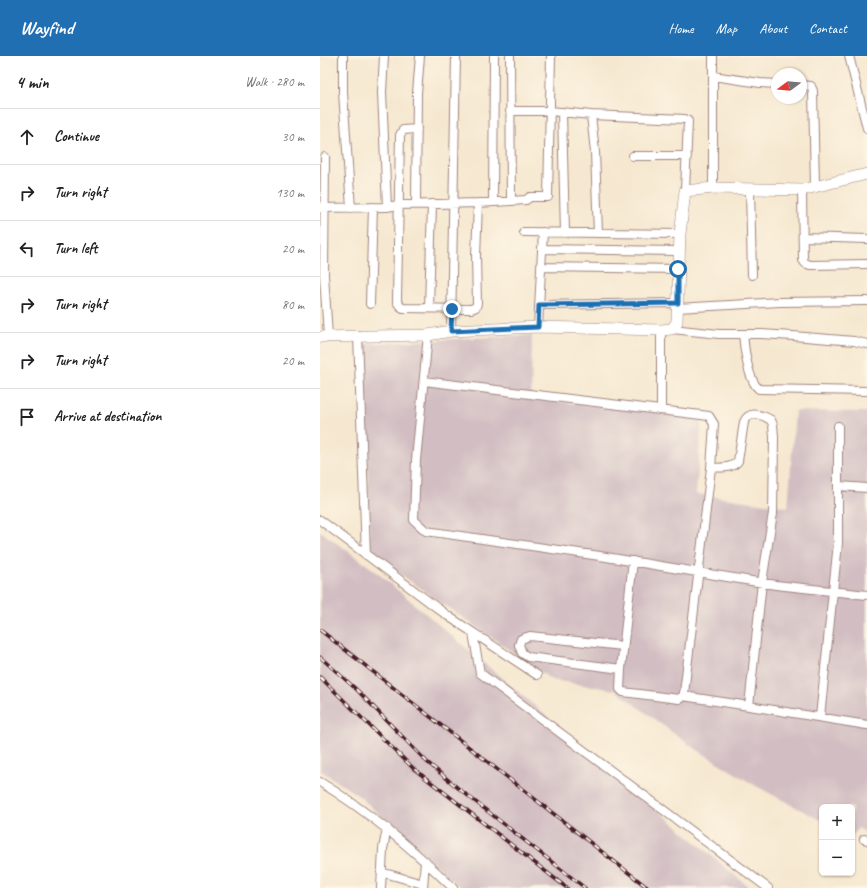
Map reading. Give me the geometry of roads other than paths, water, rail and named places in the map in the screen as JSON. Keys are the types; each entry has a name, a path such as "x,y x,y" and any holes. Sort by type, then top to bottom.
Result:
{"street":[{"path":"342,56 351,208"},
{"path":"384,56 382,92 387,207"},
{"path":"416,204 417,93 420,56"},
{"path":"451,331 456,56"},
{"path":"493,202 494,56"},
{"path":"510,56 511,201"},
{"path":"322,208 478,203 526,200 530,197 548,198 551,56"},
{"path":"713,56 713,188"},
{"path":"849,56 867,128"},
{"path":"713,76 771,84"},
{"path":"807,86 812,86 813,91 815,187"},
{"path":"510,111 550,111 591,115 681,118 688,122 685,192 678,269 677,322 667,330 661,410"},
{"path":"562,112 565,233"},
{"path":"591,115 595,152 598,233"},
{"path":"417,129 403,130 400,135 397,300 398,304 403,308 471,309 476,307 478,203"},
{"path":"633,156 686,156"},
{"path":"325,157 322,208 324,336 428,335 451,331 538,327 667,330 719,334 792,336 854,340 867,344"},
{"path":"685,192 713,188 802,190 867,174"},
{"path":"750,189 752,275"},
{"path":"802,190 803,260 805,263 810,265 867,264"},
{"path":"429,308 432,204"},
{"path":"370,304 373,207"},
{"path":"524,232 680,234"},
{"path":"538,327 543,232"},
{"path":"803,237 867,239"},
{"path":"542,249 679,251"},
{"path":"541,267 678,269"},
{"path":"539,305 677,306 780,302 867,301"},
{"path":"743,334 744,348 753,381 759,389 867,391"},
{"path":"358,335 366,555"},
{"path":"428,335 416,460 414,520 426,531 633,561 762,582 867,595"},
{"path":"424,382 708,416 713,420 714,424 710,468 683,696"},
{"path":"710,468 732,466 736,464 738,461 744,422 748,415 760,415 771,420 773,425 774,443 773,513 762,582 749,706"},
{"path":"820,717 838,543 838,426"},
{"path":"839,486 867,488"},
{"path":"320,520 448,616 537,675"},
{"path":"633,561 621,669 620,689 623,692 674,699 683,696 867,725"},
{"path":"473,633 480,673 768,888"},
{"path":"621,669 528,657 522,653 519,645 520,639 530,636 623,646"},
{"path":"320,782 350,801 387,828 426,861 453,888"},
{"path":"381,888 383,849 387,828"},
{"path":"381,872 423,886 426,861"}],"railway":[{"path":"320,630 648,888"},
{"path":"320,657 357,690 427,762 585,888"},
{"path":"320,677 414,769 567,888"}]}
